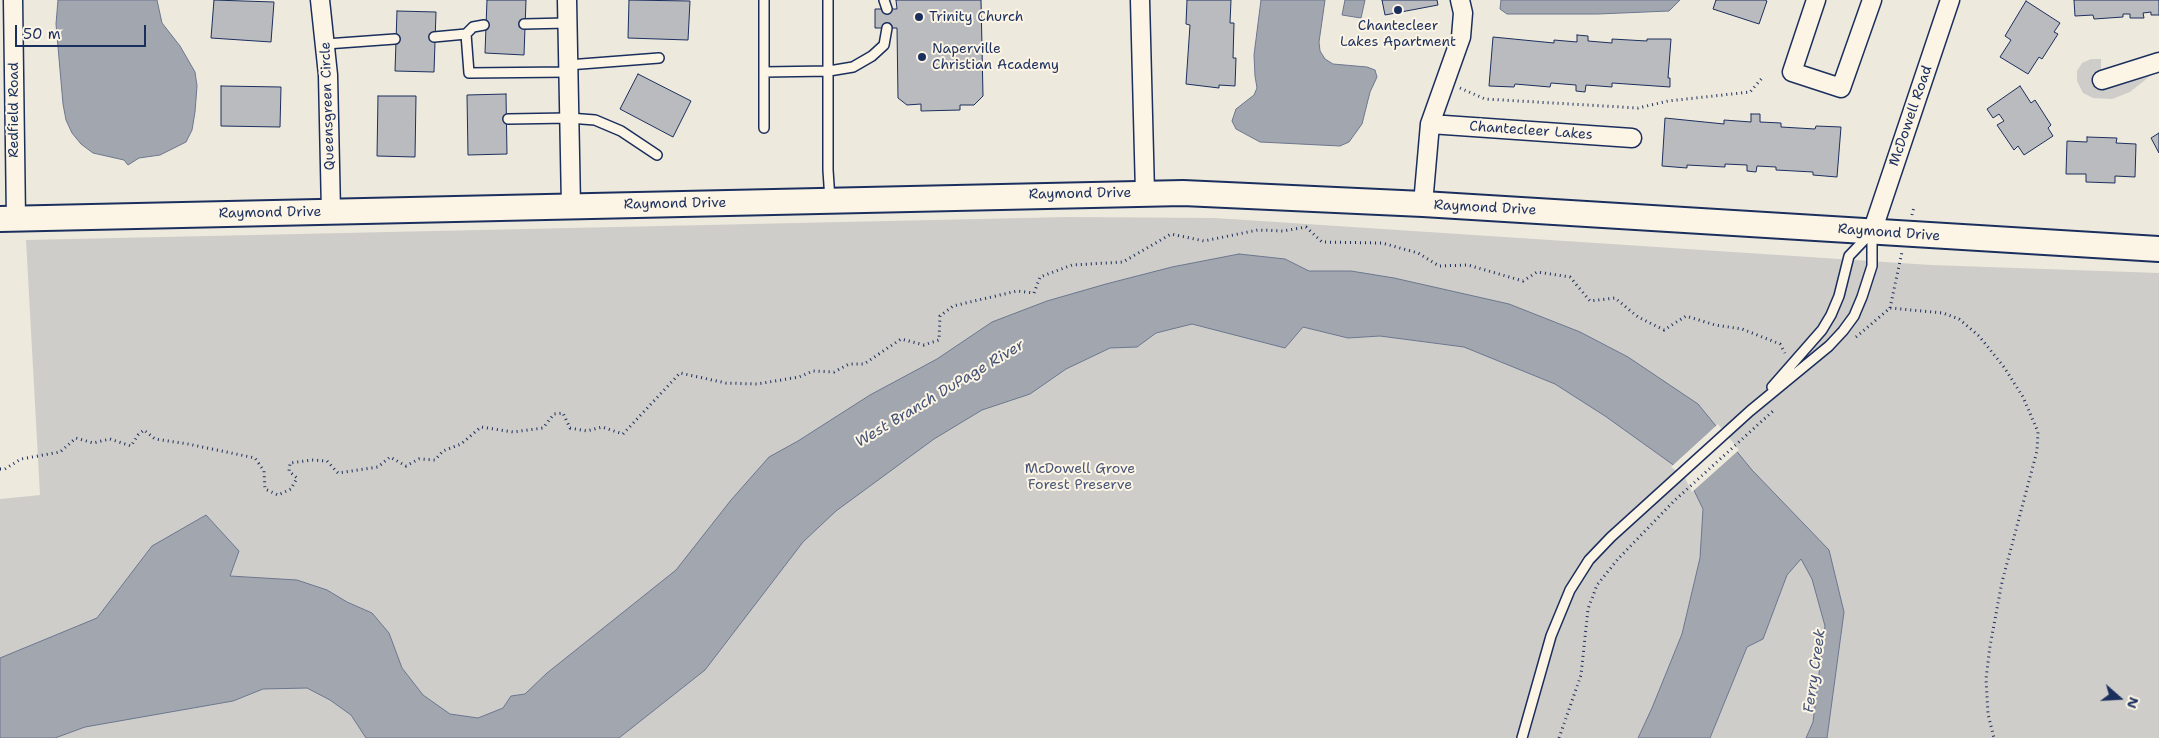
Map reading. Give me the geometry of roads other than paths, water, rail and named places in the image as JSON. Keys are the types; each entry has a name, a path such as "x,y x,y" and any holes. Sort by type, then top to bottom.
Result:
{"street":[{"name":"Redfield Road","path":"8,219 13,0"},
{"name":"Queensgreen Circle","path":"320,0 326,44 331,212"},
{"path":"567,0 571,206"},
{"path":"1140,0 1145,193"},
{"path":"1423,204 1430,124 1462,37 1460,0"},
{"path":"1816,0 1792,72 1841,88 1872,0"},
{"name":"McDowell Road","path":"1872,232 1950,0"},
{"path":"2102,80 2159,62"},
{"name":"Chantecleer Lakes","path":"1430,124 1632,138"},
{"name":"Raymond Drive","path":"8,219 1145,193 1244,194 2159,248"}],"lane":[{"path":"764,0 764,128"},
{"path":"828,0 828,172 830,200"},
{"path":"524,24 567,23"},
{"path":"434,37 466,34 473,27 484,25"},
{"path":"764,72 829,72 853,67 872,56 884,45 887,28"},
{"path":"466,34 469,73 568,68 659,58"},
{"path":"326,44 395,39"},
{"path":"508,119 569,118 595,120 621,131 657,155"},
{"path":"1750,411 1810,346 1831,315 1839,296 1849,256 1872,232"},
{"path":"1522,738 1550,636 1570,590 1588,560 1750,411 1829,346 1854,316 1862,298 1872,266 1872,232"}],"water":[{"path":"58,0 157,0 162,23 180,46 195,72 197,86 195,112 192,130 186,142 160,155 139,158 128,165 124,160 93,153 81,144 72,133 66,120 63,104 56,24"},
{"path":"1261,0 1325,0 1319,42 1320,51 1325,59 1333,64 1367,67 1375,70 1377,77 1370,92 1362,124 1349,142 1340,146 1260,142 1236,129 1232,121 1236,109 1254,95 1257,88 1254,55"},
{"path":"1345,0 1365,0 1361,18 1342,15"},
{"path":"1501,0 1680,0 1669,11 1598,14 1507,14 1500,9"},
{"name":"West Branch DuPage River","path":"1239,254 1285,259 1309,271 1351,271 1394,278 1509,304 1580,332 1628,357 1698,404 1752,470 1829,550 1844,612 1827,738 1806,738 1813,722 1825,626 1812,579 1801,559 1787,575 1763,639 1747,647 1710,738 1638,738 1682,634 1700,558 1703,509 1686,474 1605,416 1555,384 1464,347 1380,336 1348,338 1303,327 1285,348 1192,324 1156,333 1137,347 1110,348 1066,369 1030,394 982,410 934,439 836,511 803,542 705,670 619,738 366,738 351,715 330,700 307,688 263,689 233,701 85,727 55,738 0,738 0,658 97,618 152,546 206,515 239,551 230,576 297,580 327,590 347,602 372,613 389,633 402,668 423,695 450,714 478,718 503,708 511,696 525,694 547,673 676,570 731,500 769,457 798,441 870,395 937,359 992,322 1047,301 1106,284 1172,267"}],"place":[{"name":"Chantecleer Lakes Apartment","path":"1398,10"},
{"name":"Trinity Church","path":"919,17"},
{"name":"Naperville Christian Academy","path":"922,57"}],"park label":[{"name":"McDowell Grove Forest Preserve","path":"1080,478"}],"water label":[{"name":"Ferry Creek","path":"1815,671"}]}
